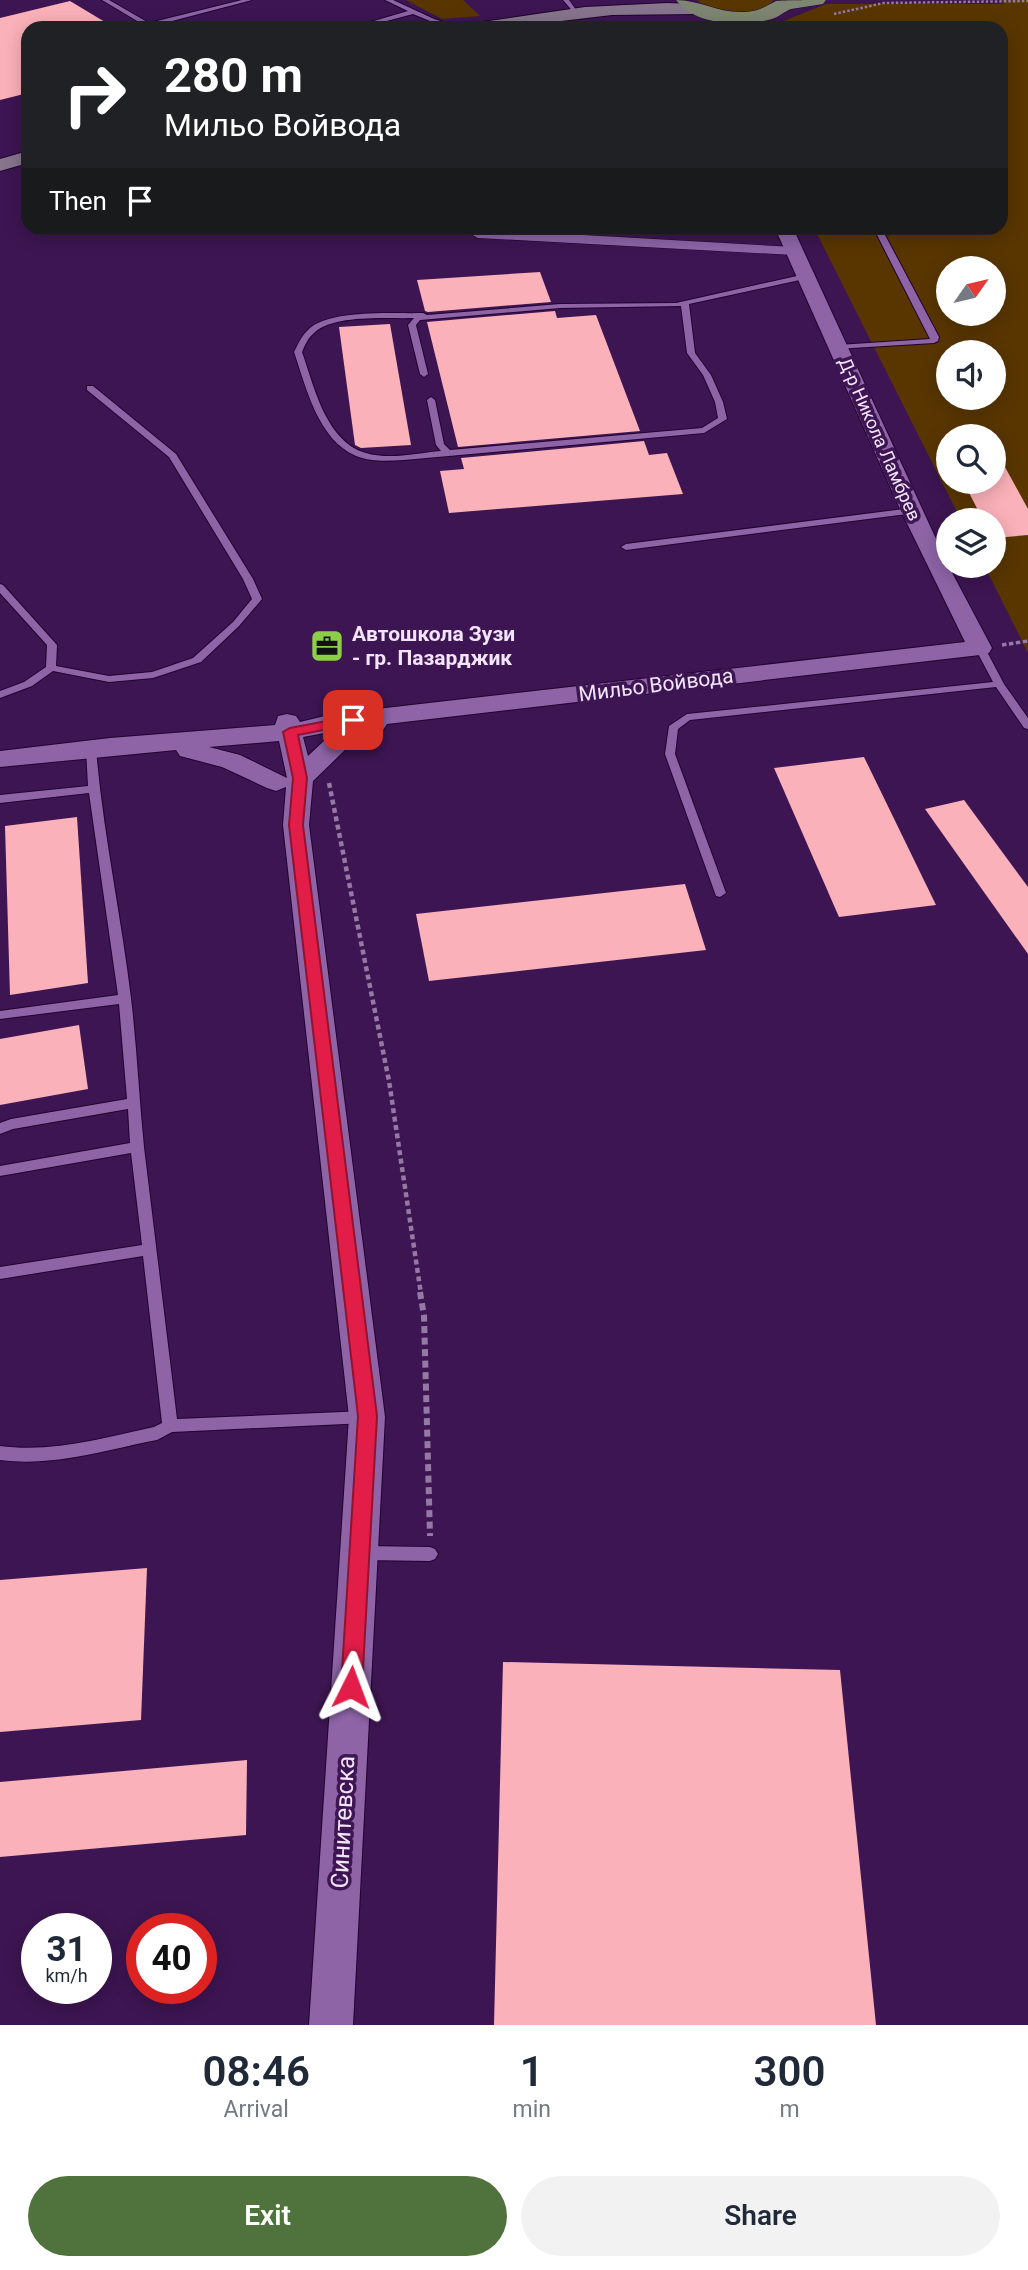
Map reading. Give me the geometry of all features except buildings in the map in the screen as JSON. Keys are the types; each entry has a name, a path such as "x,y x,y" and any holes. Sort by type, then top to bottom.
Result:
{"main road":[{"path":"633,7 656,0"},
{"path":"759,21 786,2 817,0"},
{"path":"549,21 571,6 690,4 728,21"},
{"path":"0,166 21,159"}],"street":[{"path":"579,235 794,251"},
{"name":"Д-р Никола Ламбрев","path":"787,235 912,511 980,648"},
{"name":"Мильо Войвода","path":"0,759 980,648"},
{"path":"161,745 231,761 288,780 336,744 394,716"},
{"name":"Мильо Войвода","path":"91,749 161,745 276,728"},
{"name":"Синитевска","path":"276,728 296,825 367,1416 331,2025"}],"lane":[{"path":"105,0 141,21"},
{"path":"173,21 249,0"},
{"path":"388,0 439,21"},
{"path":"379,21 412,12"},
{"path":"838,347 934,341 935,337 881,235"},
{"path":"685,303 691,353 707,375 723,419 704,430 448,453 362,456 345,448 326,422 298,352 306,335 316,326 334,320 560,306 685,303 806,276"},
{"path":"424,374 412,325 418,318 430,315"},
{"path":"0,695 28,684 51,668 109,679 153,675 197,660 236,624 257,599 248,579 173,456 90,388"},
{"path":"431,400 440,445 448,453"},
{"path":"626,547 912,511"},
{"path":"0,587 52,645 51,668"},
{"path":"980,648 999,684 1028,726"},
{"path":"720,893 670,754 673,728 687,718 999,684"},
{"path":"91,749 94,789 125,999 137,1147 170,1426"},
{"path":"0,799 94,789"},
{"path":"0,1016 125,999"},
{"path":"0,1129 11,1124 135,1103"},
{"path":"0,1171 137,1147"},
{"path":"0,1273 148,1250"},
{"path":"0,1453 19,1457 45,1455 156,1433 170,1426 367,1416"},
{"path":"359,1553 430,1554"}],"path":[{"path":"832,14 884,4 1028,1"},
{"path":"328,783 389,1082 424,1316 430,1554"}],"shaded area":[{"path":"406,0 463,0 480,16 442,19"},
{"path":"697,0 774,0 758,11 737,13 714,9"},
{"path":"1002,0 1028,0 1028,653 990,578 1006,578 1006,508 955,508 948,494 1006,494 1006,424 936,424 936,470 818,235 1008,235 1008,21 784,21 826,4 1004,4"}],"place":[{"name":"Автошкола Зузи - гр. Пазарджик","path":"327,646"}],"route":[{"path":"351,1687 367,1416 296,825 300,778 290,732 353,720"}]}
